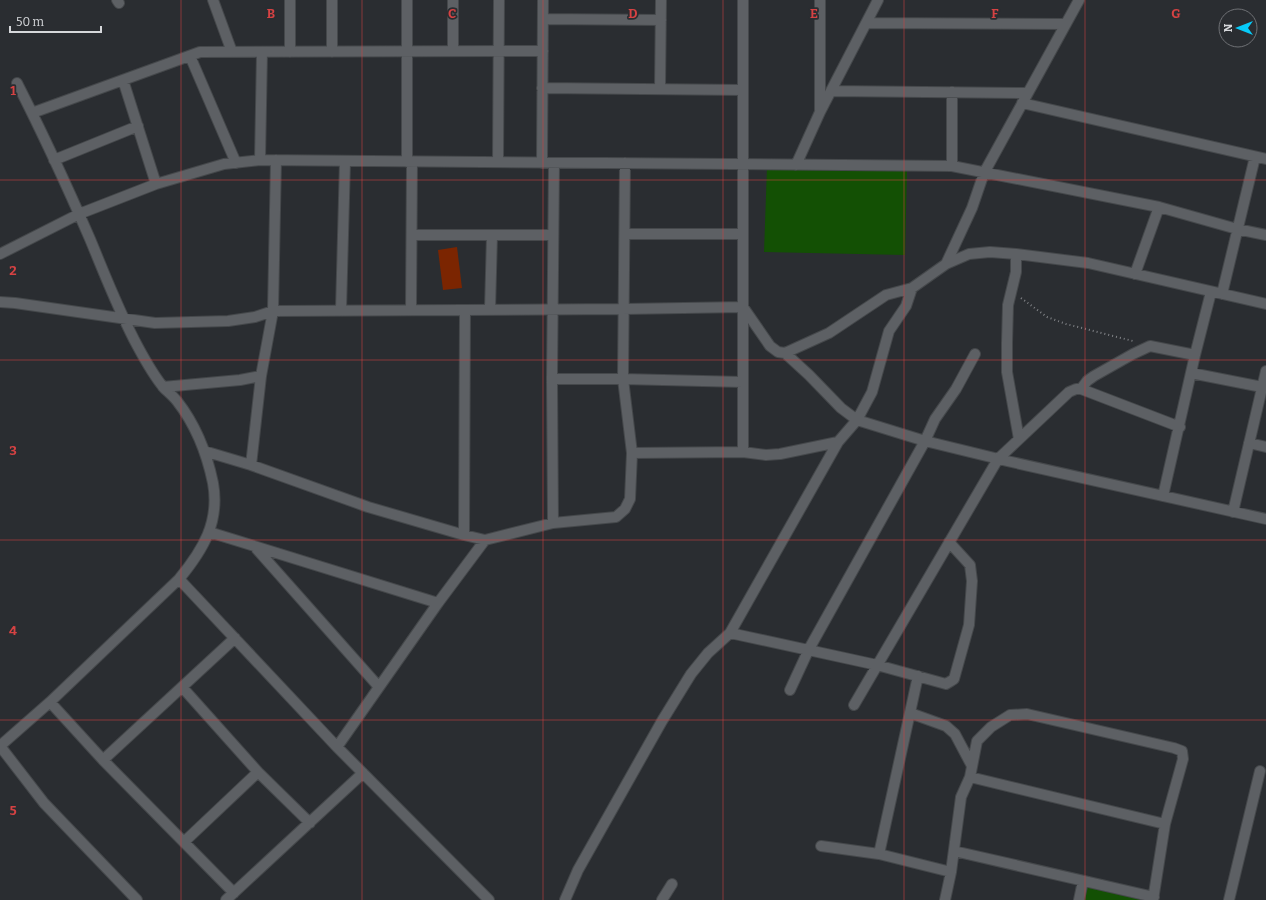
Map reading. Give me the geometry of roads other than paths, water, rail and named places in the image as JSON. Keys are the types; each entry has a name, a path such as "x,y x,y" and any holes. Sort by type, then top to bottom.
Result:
{"street":[{"path":"213,0 232,52"},
{"path":"290,0 290,52"},
{"path":"332,0 332,52"},
{"path":"407,0 412,235 412,310"},
{"path":"453,0 453,51"},
{"path":"498,162 499,0"},
{"path":"542,163 543,0"},
{"path":"660,89 661,0"},
{"path":"743,0 743,452"},
{"path":"820,0 820,112"},
{"path":"796,165 820,112 878,0"},
{"path":"946,264 972,208 984,173 1079,0"},
{"path":"543,19 661,20"},
{"path":"867,23 1066,24"},
{"path":"32,113 200,52 543,51"},
{"path":"260,160 262,52"},
{"path":"190,56 236,163"},
{"path":"123,80 156,184"},
{"path":"17,83 79,214 138,347 163,387 176,400 186,415 204,451 213,483 214,513 209,532 196,559 179,579 50,702 0,746 44,803 137,900"},
{"path":"542,88 743,90"},
{"path":"831,91 1028,93"},
{"path":"952,92 952,166"},
{"path":"1022,102 1266,159"},
{"path":"54,160 138,126"},
{"path":"1222,294 1255,157"},
{"path":"0,254 79,214 156,184 224,164 260,160 952,166 1159,206 1237,229 1266,235"},
{"path":"251,465 261,376 273,311 276,160"},
{"path":"341,310 345,161"},
{"path":"553,523 552,379 554,163"},
{"path":"204,451 251,465 368,506 485,540 553,523 616,517 625,509 630,499 632,453 623,379 625,163"},
{"path":"1135,274 1159,206"},
{"path":"625,234 743,234"},
{"path":"412,235 553,235"},
{"path":"490,310 492,235"},
{"path":"743,307 770,346 778,352 785,353 829,333 886,295 912,288 946,264 969,254 990,252 1088,263 1266,304"},
{"path":"1016,254 1016,272 1008,305 1007,372 1019,439"},
{"path":"565,900 578,870 662,721 691,674 708,653 730,633 838,442 857,420 872,392 889,331 906,306 912,288"},
{"path":"1163,496 1211,292"},
{"path":"0,302 155,323 228,321 255,317 273,311 553,310 743,307"},
{"path":"464,535 465,310"},
{"path":"1081,389 1094,376 1138,351 1150,346 1195,355"},
{"path":"785,353 841,408 857,420 925,441 998,459 1266,519"},
{"path":"790,690 809,649 925,441 935,419 956,389 975,354"},
{"path":"1233,512 1266,371"},
{"path":"1191,373 1262,387"},
{"path":"163,387 240,380 261,376"},
{"path":"552,379 743,382"},
{"path":"854,705 998,459 1069,392 1076,389 1081,389 1180,426"},
{"path":"632,453 743,452 766,455 780,454 838,442"},
{"path":"1249,443 1266,447"},
{"path":"209,532 438,603"},
{"path":"337,747 438,603 485,540"},
{"path":"730,633 877,665 946,684 951,682 954,678 969,625 972,581 970,565 949,542"},
{"path":"254,546 379,687"},
{"path":"179,579 363,774 489,900"},
{"path":"103,760 235,638"},
{"path":"879,854 918,676"},
{"path":"182,687 258,772 310,823"},
{"path":"50,702 103,760 234,893"},
{"path":"910,712 946,726 955,734 972,766"},
{"path":"945,900 951,872 961,797 970,777 977,741 990,727 1010,716 1026,714 1182,751 1183,758 1165,824 1154,899 954,851"},
{"path":"1229,900 1260,771"},
{"path":"184,842 258,772"},
{"path":"226,900 363,774"},
{"path":"970,777 1165,824"},
{"path":"821,846 879,854 951,872"},
{"path":"1079,900 1083,881"},
{"path":"662,900 672,884"}]}
